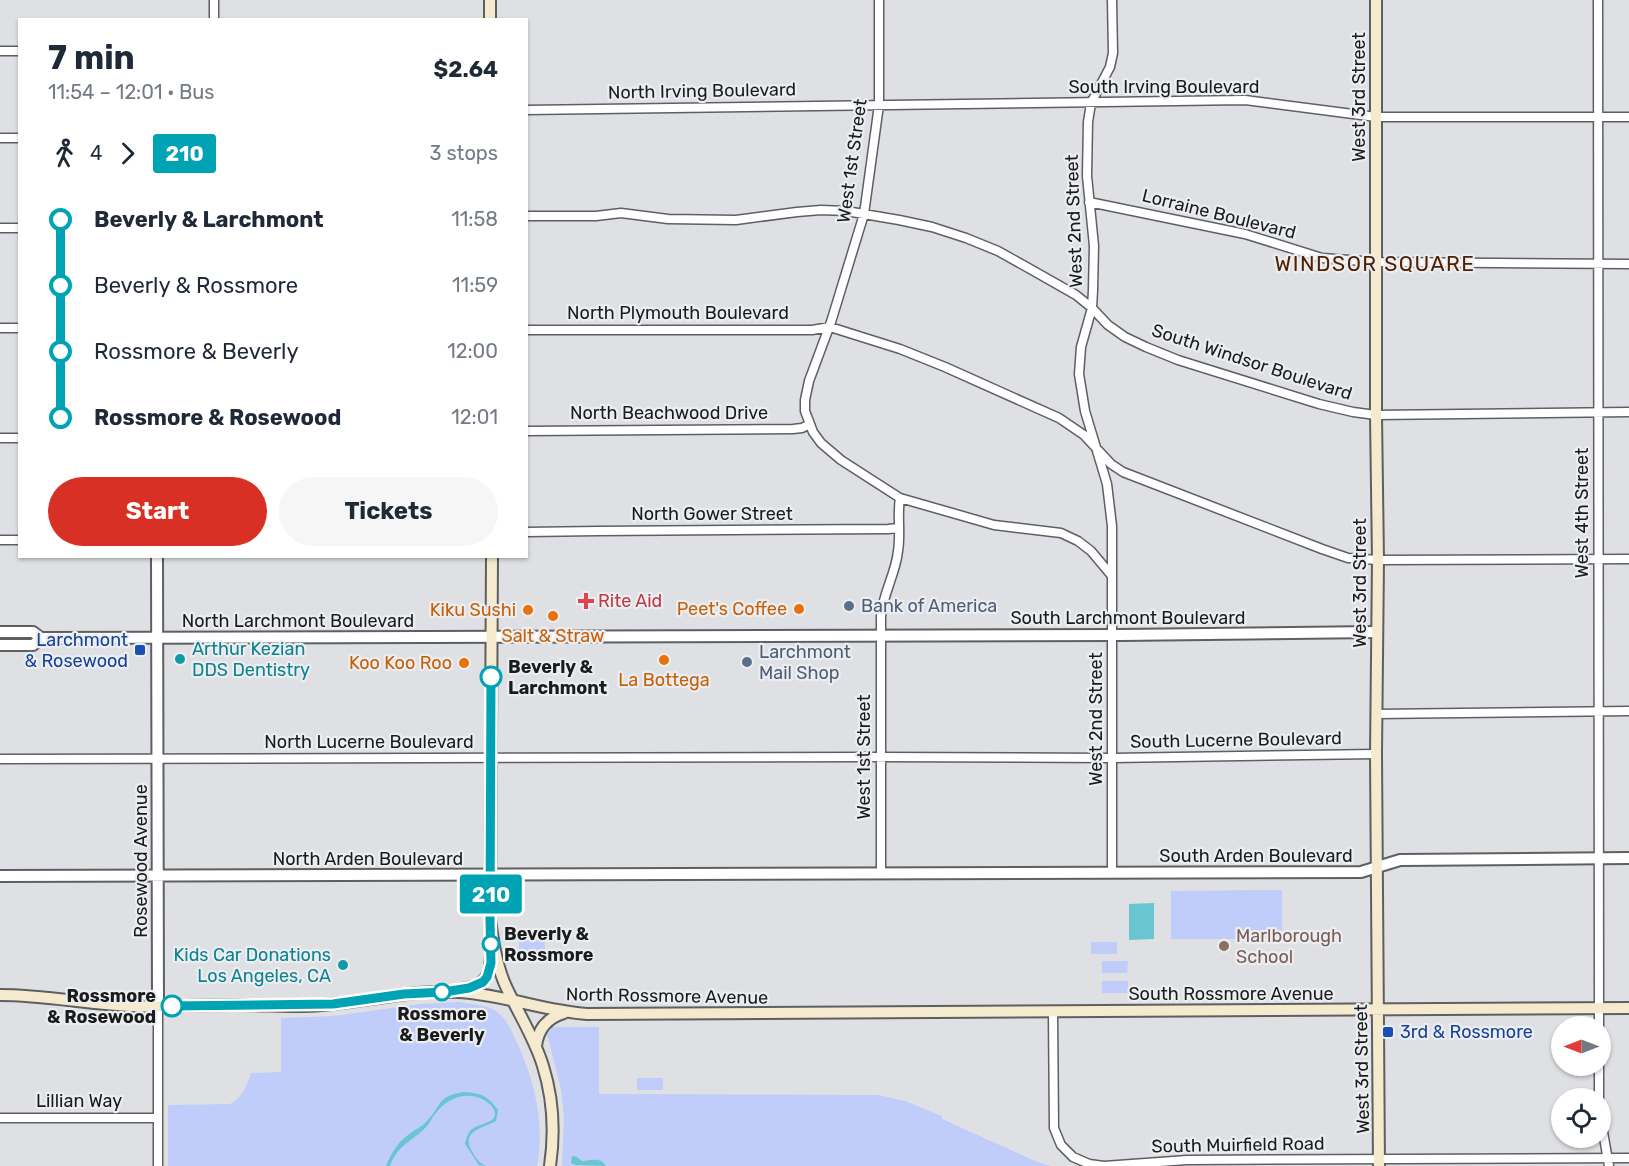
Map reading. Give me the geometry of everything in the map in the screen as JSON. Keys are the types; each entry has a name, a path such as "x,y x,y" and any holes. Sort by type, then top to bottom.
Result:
{"main road":[{"path":"490,0 490,18"},
{"name":"West 3rd Street","path":"1376,0 1378,560 1376,754 1379,1163"},
{"path":"444,992 476,986 483,982 491,963 492,558"},
{"path":"490,920 494,950 505,984 543,1064 552,1107 550,1166"},
{"name":"North Rossmore Avenue","path":"0,995 109,1005 319,1005 411,993 444,992 487,995 587,1014 868,1013"},
{"name":"South Rossmore Avenue","path":"868,1013 1629,1008"},
{"path":"536,1047 537,1039 545,1024 567,1012"}],"street":[{"path":"214,0 214,18"},
{"name":"West 1st Street","path":"810,424 805,411 809,381 830,327 864,214 879,105 879,0"},
{"name":"West 2nd Street","path":"1112,0 1113,52 1110,67 1091,103 1087,149 1089,202 1094,246 1092,308 1081,347 1079,374 1085,411 1107,484 1112,526 1112,873"},
{"name":"West 4th Street","path":"1598,0 1599,1016"},
{"path":"0,51 18,51"},
{"name":"South Irving Boulevard","path":"879,105 1245,100 1376,117 1629,117"},
{"name":"North Irving Boulevard","path":"528,110 879,105"},
{"path":"0,138 18,138"},
{"name":"Lorraine Boulevard","path":"1089,202 1245,234 1322,258 1376,262 1629,264"},
{"name":"South Windsor Boulevard","path":"528,216 596,216 621,213 668,219 736,220 821,210 846,211 899,220 932,227 998,251 1076,295 1108,325 1125,337 1178,360 1319,404 1376,415 1629,412"},
{"path":"0,228 18,228"},
{"path":"830,327 900,349 1049,414 1071,425 1084,435 1111,464 1123,472 1348,558 1378,560 1629,559"},
{"name":"North Plymouth Boulevard","path":"528,330 812,330 830,327"},
{"path":"0,328 18,328"},
{"path":"810,424 821,443 841,460 900,498 994,525 1061,533 1078,541 1090,551 1112,576"},
{"name":"North Beachwood Drive","path":"528,431 793,429 810,424"},
{"path":"0,438 18,438"},
{"name":"West 1st Street","path":"881,874 880,635 882,607 898,552 900,498"},
{"name":"North Gower Street","path":"528,532 898,528"},
{"path":"0,540 18,540"},
{"name":"Rosewood Avenue","path":"157,558 158,1166"},
{"name":"North Larchmont Boulevard","path":"0,632 33,632 41,638 880,635"},
{"name":"South Larchmont Boulevard","path":"880,635 1377,632"},
{"name":"North Larchmont Boulevard","path":"0,645 33,645 41,638"},
{"path":"1376,714 1629,711"},
{"name":"South Lucerne Boulevard","path":"881,757 1112,758 1376,754"},
{"name":"North Lucerne Boulevard","path":"0,759 881,757"},
{"name":"South Arden Boulevard","path":"881,874 1361,872 1400,860 1629,858"},
{"name":"North Arden Boulevard","path":"0,876 881,874"},
{"name":"South Muirfield Road","path":"1053,1011 1054,1128 1060,1145 1066,1152 1081,1161 1104,1166 1169,1161 1225,1163 1608,1162 1629,1158"},
{"name":"Lillian Way","path":"0,1118 158,1118"}],"shaded area":[{"path":"1282,890 1282,939 1171,939 1171,891"},
{"path":"1154,903 1154,939 1129,940 1129,904"},
{"path":"519,940 545,940 545,952 519,952"},
{"path":"1091,942 1117,942 1117,954 1091,954"},
{"path":"1102,961 1128,961 1127,973 1102,973"},
{"path":"1102,981 1128,981 1128,993 1102,993"},
{"path":"460,1002 484,1006 496,1011 507,1022 514,1035 534,1089 537,1104 540,1135 537,1166 168,1166 168,1105 230,1104 244,1091 251,1073 281,1072 281,1018 334,1016 420,1004"},
{"path":"553,1027 599,1027 599,1094 878,1095 905,1101 942,1116 942,1119 1051,1166 562,1166 564,1118 561,1090 547,1034"},
{"path":"637,1078 663,1078 663,1090 637,1090"},
{"path":"463,1092 483,1096 498,1110 496,1121 470,1135 469,1146 475,1157 486,1166 479,1165 465,1144 470,1131 492,1120 495,1112 486,1101 477,1097 463,1096 445,1104 427,1126 397,1153 390,1166 386,1166 392,1153 401,1142 425,1123 444,1099"},
{"path":"572,1156 582,1161 599,1160 606,1166 575,1165 571,1163"}],"bus line":[{"name":"210","path":"172,1006 333,1004 404,994 444,992 469,988 483,982 491,963 491,677"}],"place":[{"name":"Rite Aid","path":"586,601"},
{"name":"Bank of America","path":"849,606"},
{"name":"Peet's Coffee","path":"799,609"},
{"name":"Kiku Sushi","path":"528,610"},
{"name":"Salt & Straw","path":"553,616"},
{"name":"Larchmont & Rosewood","path":"140,650"},
{"name":"Arthur Kezian DDS Dentistry","path":"180,659"},
{"name":"La Bottega","path":"664,660"},
{"name":"Larchmont Mail Shop","path":"747,662"},
{"name":"Koo Koo Roo","path":"464,663"},
{"name":"Beverly & Larchmont","path":"491,677"},
{"name":"Beverly & Rossmore","path":"491,944"},
{"name":"Marlborough School","path":"1224,946"},
{"name":"Kids Car Donations Los Angeles, CA","path":"343,965"},
{"name":"Rossmore & Beverly","path":"442,992"},
{"name":"Rossmore & Rosewood","path":"172,1006"},
{"name":"3rd & Rossmore","path":"1388,1032"}],"district":[{"name":"WINDSOR SQUARE","path":"1375,264"}]}
